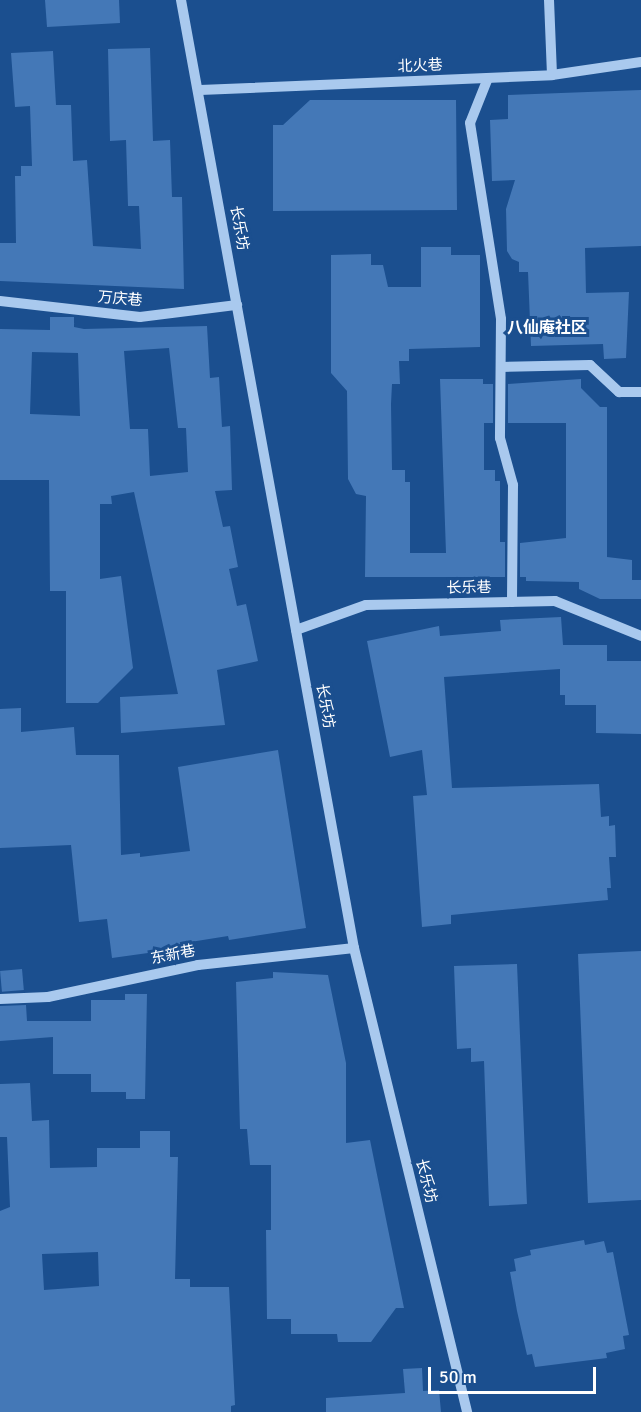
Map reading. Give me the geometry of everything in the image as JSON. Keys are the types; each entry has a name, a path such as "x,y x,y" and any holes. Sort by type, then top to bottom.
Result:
{"street":[{"name":"长乐坊","path":"181,0 200,90 354,948 467,1412"},
{"path":"549,0 552,75"},
{"name":"北火巷","path":"200,90 552,75 641,62"},
{"path":"488,78 470,123 501,319 500,438 513,485 512,602"},
{"name":"万庆巷","path":"0,301 140,317 237,305"},
{"path":"501,367 590,365 619,392 641,392"},
{"name":"长乐巷","path":"296,630 366,605 555,601 641,636"},
{"name":"东新巷","path":"0,999 48,997 198,965 354,948"}],"building":[{"path":"45,0 119,0 120,23 47,27"},
{"path":"150,48 153,141 170,140 172,197 182,197 184,289 0,281 0,243 16,243 15,176 21,176 21,166 32,166 30,106 15,107 11,53 53,51 56,105 71,105 73,161 87,160 93,246 141,249 139,206 128,206 126,140 110,141 108,49"},
{"path":"641,90 641,246 585,248 586,293 629,292 626,358 604,359 603,344 531,346 528,272 519,272 519,262 512,259 507,251 506,209 515,180 492,181 490,120 508,119 508,95"},
{"path":"310,100 456,100 457,210 273,211 273,125 283,125"},
{"path":"421,247 451,247 451,255 480,255 480,347 409,349 409,361 399,361 400,384 392,384 392,470 405,470 405,482 410,482 410,553 446,553 440,379 483,379 483,384 493,384 493,423 484,423 484,470 495,470 495,481 500,481 500,542 505,542 505,577 365,577 366,496 356,494 348,479 347,391 331,373 331,255 371,254 371,265 383,265 388,287 421,287"},
{"path":"50,317 74,317 74,327 84,329 207,326 210,378 219,377 222,427 230,426 232,490 215,491 223,527 230,526 238,567 229,569 237,606 246,604 258,661 217,670 225,725 121,733 120,697 178,694 134,492 111,496 112,504 100,504 100,579 121,576 133,668 98,703 66,703 66,591 50,591 49,480 0,480 0,329 50,330","holes":["169,348 178,428 186,428 188,472 150,476 148,429 130,429 124,351","32,352 78,353 80,416 30,414"]},
{"path":"581,379 581,388 600,407 607,407 607,557 632,560 632,580 641,580 641,599 600,599 579,589 579,582 526,581 526,577 520,577 520,543 566,538 566,423 508,423 508,384"},
{"path":"561,617 563,645 607,645 607,661 641,661 641,734 596,733 596,705 565,705 565,695 560,695 560,669 444,677 452,788 599,784 601,817 609,816 609,826 615,825 616,857 609,857 611,888 607,888 608,900 451,915 451,924 422,927 413,796 427,795 422,750 390,757 367,641 439,626 440,636 501,631 500,620"},
{"path":"21,708 21,732 74,727 76,755 119,755 121,855 140,853 140,857 190,851 178,767 278,750 306,928 229,940 228,936 184,943 184,948 112,958 107,919 79,922 71,845 0,848 0,709"},
{"path":"641,951 641,1200 588,1203 578,954"},
{"path":"517,964 527,1204 489,1206 484,1061 471,1062 471,1048 457,1049 454,966"},
{"path":"22,969 24,990 2,992 0,971"},
{"path":"273,972 328,975 346,1063 346,1143 370,1140 404,1308 396,1308 371,1342 338,1342 337,1334 291,1334 291,1319 267,1319 266,1230 271,1230 271,1165 250,1165 247,1129 240,1129 236,982 273,978"},
{"path":"125,994 147,994 145,1099 126,1099 126,1092 91,1092 91,1074 53,1074 53,1037 0,1041 0,1006 26,1005 27,1021 91,1021 91,1000 125,1000"},
{"path":"30,1083 32,1121 49,1120 50,1168 97,1167 97,1148 140,1148 140,1131 170,1131 170,1157 178,1157 175,1279 190,1279 190,1287 229,1287 235,1405 231,1406 231,1412 0,1412 0,1211 10,1207 7,1137 0,1137 0,1084","holes":["98,1252 99,1286 44,1290 42,1254"]},
{"path":"584,1240 585,1245 604,1241 607,1253 613,1252 629,1335 623,1336 625,1349 606,1353 607,1358 535,1367 532,1354 527,1355 517,1311 510,1272 516,1271 514,1259 531,1255 530,1250"},
{"path":"422,1368 423,1391 439,1390 441,1412 326,1412 326,1398 405,1393 403,1369"}],"district":[{"name":"八仙庵社区","path":"547,328"}]}
